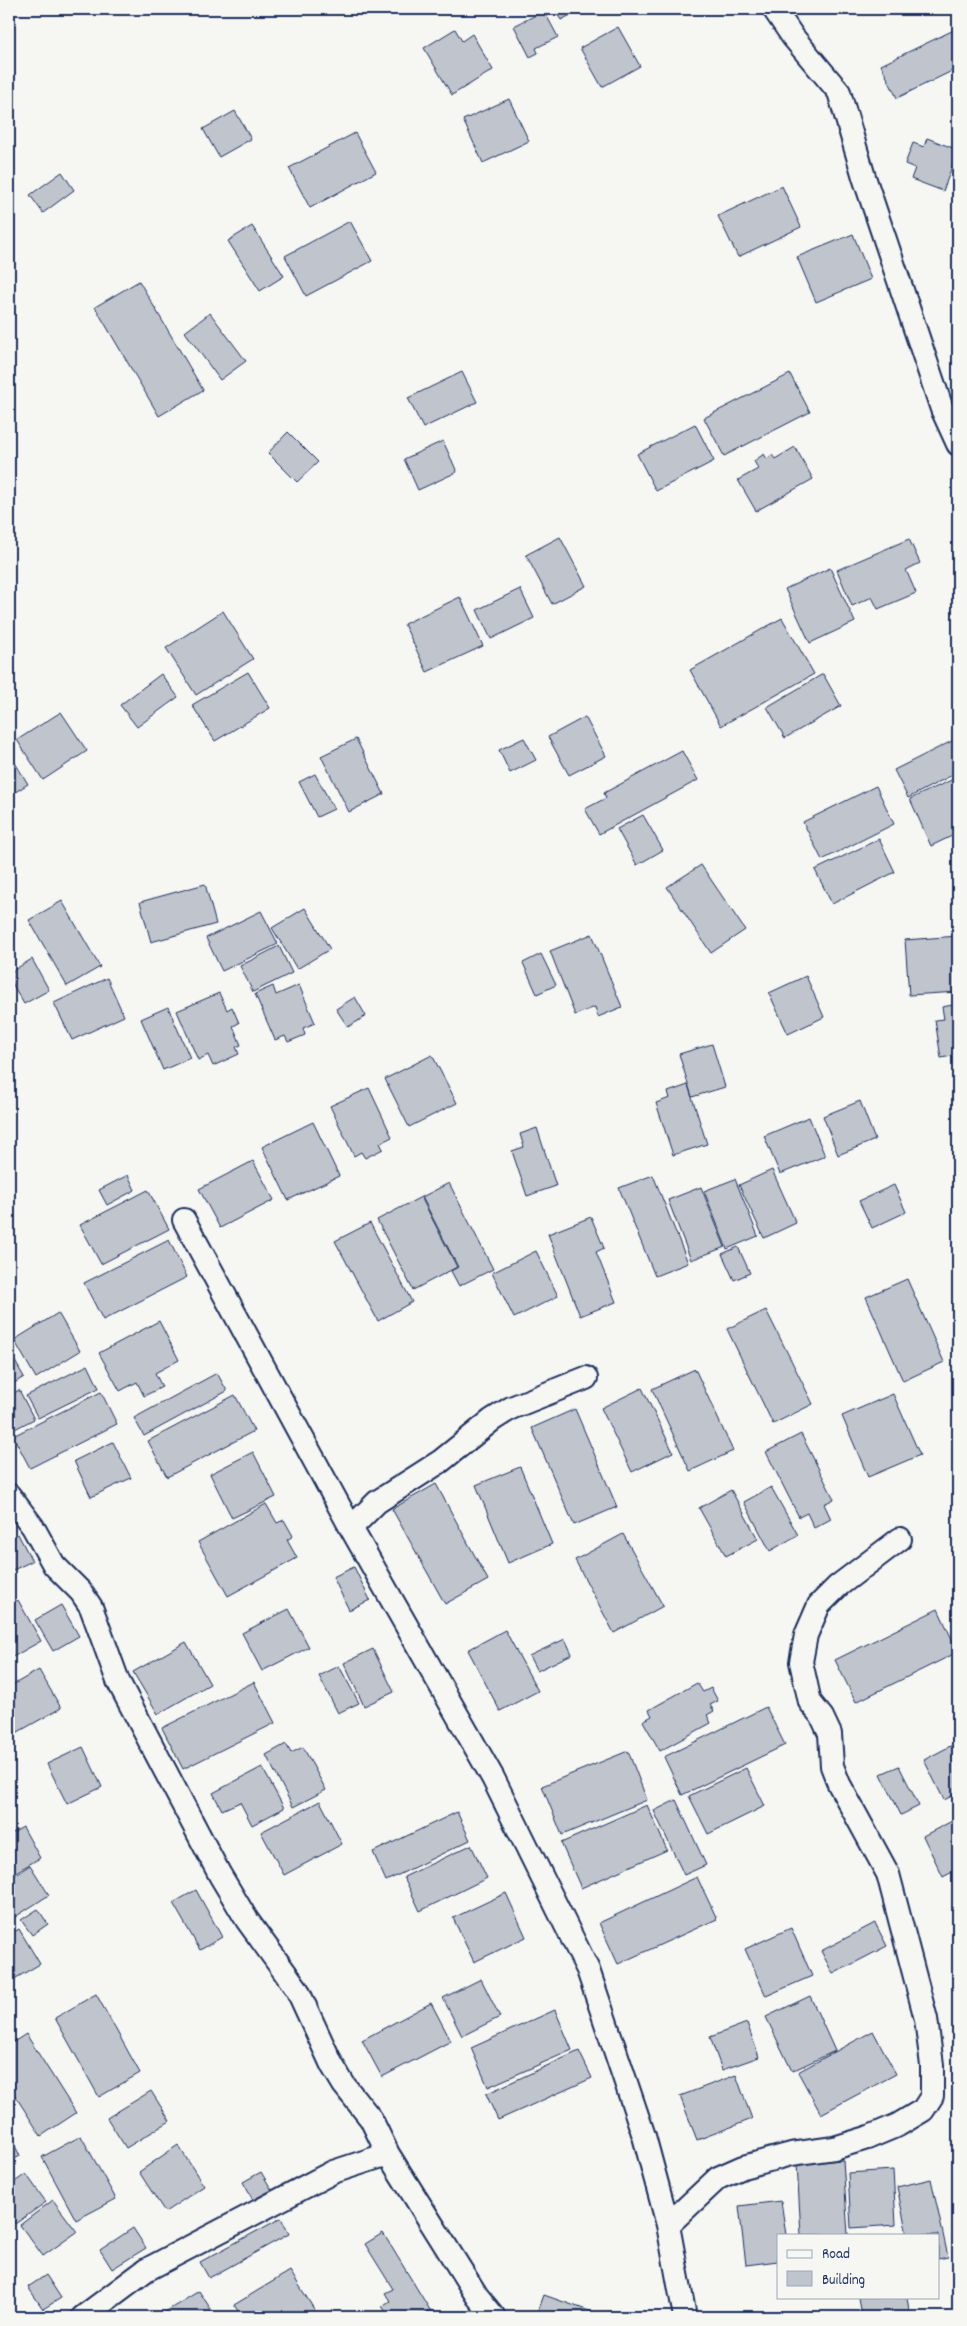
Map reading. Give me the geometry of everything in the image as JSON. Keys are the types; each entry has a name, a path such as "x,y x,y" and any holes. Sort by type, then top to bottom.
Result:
{"street":[{"path":"774,9 792,37 839,92 864,177 942,409 958,444"},
{"path":"184,1220 351,1528 493,1778 588,1970 644,2136 668,2225 684,2317"},
{"path":"351,1528 377,1502 441,1461 492,1420 511,1408 586,1378"},
{"path":"9,1495 33,1527 54,1564 81,1592 91,1607 118,1682 220,1875 247,1920 297,1989 332,2066 344,2085 371,2119 388,2154 477,2296 494,2317"},
{"path":"668,2225 718,2178 743,2167 791,2154 834,2148 867,2138 898,2125 923,2110 932,2096 932,2065 926,2019 888,1874 839,1784 832,1766 830,1734 822,1717 810,1702 801,1662 806,1635 819,1605 838,1586 900,1539"},
{"path":"83,2317 146,2270 333,2172 388,2154"}],"building":[{"path":"554,9 582,9 561,20"},
{"path":"544,11 558,37 536,48 538,53 530,57 514,26"},
{"path":"618,27 640,66 602,87 580,48"},
{"path":"958,28 958,68 897,98 881,65"},
{"path":"455,29 462,41 472,34 493,70 452,95 424,48"},
{"path":"509,99 529,141 483,163 463,120"},
{"path":"235,111 251,139 219,157 203,129"},
{"path":"355,133 376,172 310,208 289,168"},
{"path":"927,138 958,150 943,191 911,179 915,168 905,164 913,143 924,147"},
{"path":"62,172 74,190 43,213 30,195"},
{"path":"782,186 801,227 738,257 718,216"},
{"path":"350,221 372,261 306,296 285,256"},
{"path":"252,226 284,276 260,291 228,241"},
{"path":"853,234 871,279 816,302 797,257"},
{"path":"139,281 203,390 159,416 95,307"},
{"path":"210,313 246,361 220,380 185,332"},
{"path":"462,372 477,402 423,428 408,398"},
{"path":"790,374 810,412 724,456 704,418"},
{"path":"695,424 714,461 656,491 637,454"},
{"path":"288,432 318,462 297,482 268,453"},
{"path":"443,441 457,472 418,490 404,459"},
{"path":"795,447 813,479 756,511 738,480 758,469 754,461 764,454 767,459 772,455 775,459"},
{"path":"560,537 586,586 552,604 526,555"},
{"path":"909,539 920,563 906,570 916,593 878,609 872,597 852,606 837,570"},
{"path":"830,568 855,622 810,643 785,589"},
{"path":"520,589 534,618 491,639 477,610"},
{"path":"460,597 483,646 427,672 404,624"},
{"path":"223,611 253,659 196,695 166,648"},
{"path":"782,618 814,674 721,726 690,670"},
{"path":"248,672 270,708 215,741 192,705"},
{"path":"161,674 178,697 137,727 120,705"},
{"path":"823,674 841,706 785,738 767,707"},
{"path":"61,712 87,751 43,780 17,740"},
{"path":"585,717 606,756 569,775 548,737"},
{"path":"524,738 536,760 510,773 499,750"},
{"path":"958,738 958,772 908,798 894,770"},
{"path":"356,739 384,794 349,812 321,756"},
{"path":"682,751 698,780 599,834 585,809 606,798 604,793"},
{"path":"9,753 28,784 9,796"},
{"path":"315,774 334,809 317,817 299,782"},
{"path":"958,777 958,833 931,846 910,799"},
{"path":"876,786 894,824 822,860 803,822"},
{"path":"643,815 663,850 637,865 617,829"},
{"path":"879,839 895,872 832,904 815,870"},
{"path":"701,865 745,930 711,953 667,887"},
{"path":"205,884 216,924 151,942 140,902"},
{"path":"62,901 100,967 67,986 29,920"},
{"path":"305,908 330,949 297,969 272,928"},
{"path":"261,911 278,944 222,971 206,938"},
{"path":"592,934 622,1007 598,1017 595,1007 575,1015 550,951"},
{"path":"958,936 958,992 909,995 905,940"},
{"path":"279,946 292,973 253,992 240,966"},
{"path":"541,954 556,985 537,994 523,963"},
{"path":"32,959 49,990 24,1004 9,978 9,973"},
{"path":"806,976 824,1017 788,1034 769,993"},
{"path":"107,978 124,1016 72,1040 54,1003"},
{"path":"299,985 315,1023 303,1028 305,1035 288,1042 285,1036 275,1040 255,994 273,986 276,995"},
{"path":"219,993 227,1010 232,1007 239,1023 233,1026 241,1045 236,1047 239,1054 213,1066 208,1055 198,1060 177,1011"},
{"path":"355,997 366,1016 348,1027 336,1009"},
{"path":"958,1004 958,1055 941,1058 935,1020 944,1019 942,1007"},
{"path":"168,1007 190,1058 163,1070 141,1019"},
{"path":"712,1044 725,1087 692,1097 679,1054"},
{"path":"432,1055 457,1103 409,1127 385,1079"},
{"path":"688,1085 707,1144 673,1155 656,1103 670,1098 668,1092"},
{"path":"369,1088 392,1137 380,1143 383,1149 365,1158 361,1152 354,1156 330,1106"},
{"path":"860,1101 875,1140 838,1155 823,1116"},
{"path":"809,1117 825,1156 780,1174 764,1136"},
{"path":"313,1122 339,1176 288,1200 262,1147"},
{"path":"537,1128 556,1186 527,1196 512,1151 524,1147 520,1134"},
{"path":"253,1161 274,1200 220,1228 199,1189"},
{"path":"772,1170 796,1223 764,1238 739,1185"},
{"path":"128,1175 135,1190 107,1205 99,1190"},
{"path":"653,1175 688,1263 655,1276 619,1188"},
{"path":"735,1179 758,1236 727,1249 704,1191"},
{"path":"449,1183 493,1269 459,1286 451,1271 458,1267 422,1197"},
{"path":"894,1185 906,1212 872,1228 859,1201"},
{"path":"701,1187 725,1247 691,1260 668,1200"},
{"path":"148,1190 169,1229 101,1264 80,1225"},
{"path":"421,1197 457,1267 413,1290 377,1220"},
{"path":"591,1217 604,1248 596,1252 616,1302 580,1316 548,1234"},
{"path":"370,1223 412,1302 378,1321 335,1241"},
{"path":"169,1240 187,1277 103,1320 84,1283"},
{"path":"738,1247 750,1273 734,1280 722,1254"},
{"path":"536,1251 558,1296 514,1318 492,1273"},
{"path":"907,1279 944,1362 903,1381 866,1297"},
{"path":"766,1310 813,1404 773,1424 727,1329"},
{"path":"58,1313 80,1351 36,1378 14,1340"},
{"path":"159,1321 179,1360 155,1373 162,1387 144,1396 137,1382 120,1391 99,1353"},
{"path":"9,1351 24,1377 9,1386"},
{"path":"88,1365 99,1388 38,1418 26,1396"},
{"path":"695,1369 733,1451 690,1471 652,1389"},
{"path":"217,1373 227,1391 144,1436 134,1418"},
{"path":"642,1388 673,1452 632,1472 601,1408"},
{"path":"19,1390 34,1419 9,1432 9,1396"},
{"path":"101,1392 117,1424 30,1468 13,1436"},
{"path":"893,1394 920,1455 868,1477 842,1416"},
{"path":"235,1395 254,1431 167,1477 148,1441"},
{"path":"575,1409 617,1507 574,1525 532,1428"},
{"path":"801,1434 834,1499 824,1504 831,1519 814,1528 807,1513 799,1517 766,1452"},
{"path":"113,1442 131,1478 91,1497 74,1461"},
{"path":"253,1452 276,1497 232,1518 210,1474"},
{"path":"520,1467 552,1544 508,1563 476,1485"},
{"path":"436,1484 488,1580 445,1604 392,1509"},
{"path":"771,1487 798,1535 770,1551 744,1502"},
{"path":"731,1490 758,1539 726,1556 699,1508"},
{"path":"266,1504 277,1523 284,1520 293,1536 287,1540 297,1558 228,1596 198,1542"},
{"path":"18,1534 32,1561 9,1572 9,1539"},
{"path":"623,1534 663,1606 614,1633 575,1560"},
{"path":"354,1567 370,1600 349,1610 333,1577"},
{"path":"18,1600 41,1641 9,1659 9,1605"},
{"path":"61,1605 79,1636 53,1651 35,1620"},
{"path":"289,1609 309,1647 262,1671 242,1633"},
{"path":"938,1609 958,1652 856,1702 835,1660"},
{"path":"505,1630 538,1691 500,1711 468,1650"},
{"path":"565,1639 572,1654 537,1671 529,1656"},
{"path":"186,1642 210,1684 158,1714 133,1672"},
{"path":"373,1649 394,1692 364,1706 344,1663"},
{"path":"339,1666 359,1703 338,1713 319,1676"},
{"path":"39,1670 61,1708 9,1737 9,1687"},
{"path":"254,1682 275,1723 183,1769 162,1728"},
{"path":"697,1683 703,1692 711,1688 718,1701 710,1705 714,1711 707,1715 711,1723 660,1751 643,1721 652,1716 649,1710"},
{"path":"766,1707 785,1745 682,1795 664,1757"},
{"path":"958,1742 958,1793 944,1800 924,1760"},
{"path":"286,1744 291,1753 303,1747 326,1790 293,1807 266,1755"},
{"path":"83,1747 102,1787 67,1804 47,1764"},
{"path":"628,1751 647,1800 562,1835 542,1786"},
{"path":"899,1766 919,1806 901,1815 881,1774"},
{"path":"262,1767 284,1808 252,1825 240,1802 222,1810 213,1793"},
{"path":"746,1768 765,1806 708,1834 689,1796"},
{"path":"676,1800 706,1865 684,1875 654,1811"},
{"path":"320,1801 342,1844 284,1875 261,1832"},
{"path":"647,1805 667,1850 581,1888 561,1843"},
{"path":"457,1812 470,1840 386,1881 373,1852"},
{"path":"958,1818 958,1869 943,1877 923,1836"},
{"path":"23,1827 40,1858 9,1876 9,1835"},
{"path":"471,1845 487,1878 420,1911 404,1877"},
{"path":"30,1865 49,1895 15,1917 9,1907 9,1879"},
{"path":"697,1877 717,1919 618,1964 599,1923"},
{"path":"196,1890 222,1937 200,1950 173,1903"},
{"path":"506,1893 526,1937 474,1962 453,1918"},
{"path":"38,1909 48,1924 32,1935 21,1920"},
{"path":"875,1923 887,1946 833,1974 821,1951"},
{"path":"791,1928 812,1976 766,1996 745,1949"},
{"path":"19,1929 40,1964 9,1982 9,1935"},
{"path":"481,1979 500,2017 462,2036 443,1998"},
{"path":"96,1994 140,2073 99,2097 55,2018"},
{"path":"810,1996 835,2051 792,2071 766,2017"},
{"path":"431,2003 451,2041 382,2077 362,2040"},
{"path":"555,2010 572,2050 488,2087 471,2048"},
{"path":"747,2023 759,2057 722,2070 710,2037"},
{"path":"873,2031 896,2074 821,2114 798,2072"},
{"path":"26,2034 76,2113 41,2136 9,2086 9,2045"},
{"path":"579,2051 592,2078 498,2120 486,2094"},
{"path":"736,2075 752,2119 697,2140 680,2096"},
{"path":"151,2091 170,2121 126,2148 107,2118"},
{"path":"9,2134 20,2156 9,2162"},
{"path":"81,2136 116,2199 76,2220 42,2157"},
{"path":"178,2145 204,2186 165,2212 139,2172"},
{"path":"843,2160 848,2234 801,2234 797,2163"},
{"path":"893,2170 896,2225 851,2228 848,2173"},
{"path":"261,2172 273,2192 254,2202 243,2182"},
{"path":"26,2174 46,2202 15,2224 9,2216 9,2186"},
{"path":"931,2179 948,2257 940,2259 940,2234 907,2234 897,2187"},
{"path":"53,2200 77,2232 43,2256 20,2225"},
{"path":"781,2201 786,2234 777,2234 777,2261 746,2265 739,2206"},
{"path":"281,2218 289,2234 209,2278 200,2262"},
{"path":"133,2228 146,2248 112,2269 100,2250"},
{"path":"383,2233 430,2310 418,2317 389,2317 382,2306 390,2301 385,2293 393,2289 365,2244"},
{"path":"290,2271 319,2317 242,2317 234,2305"},
{"path":"46,2275 61,2298 43,2309 28,2287"},
{"path":"199,2291 216,2317 157,2317"},
{"path":"544,2295 595,2313 593,2317 536,2317"},
{"path":"859,2298 907,2298 910,2317 862,2317"},
{"path":"432,2310 436,2317 421,2317"}]}
